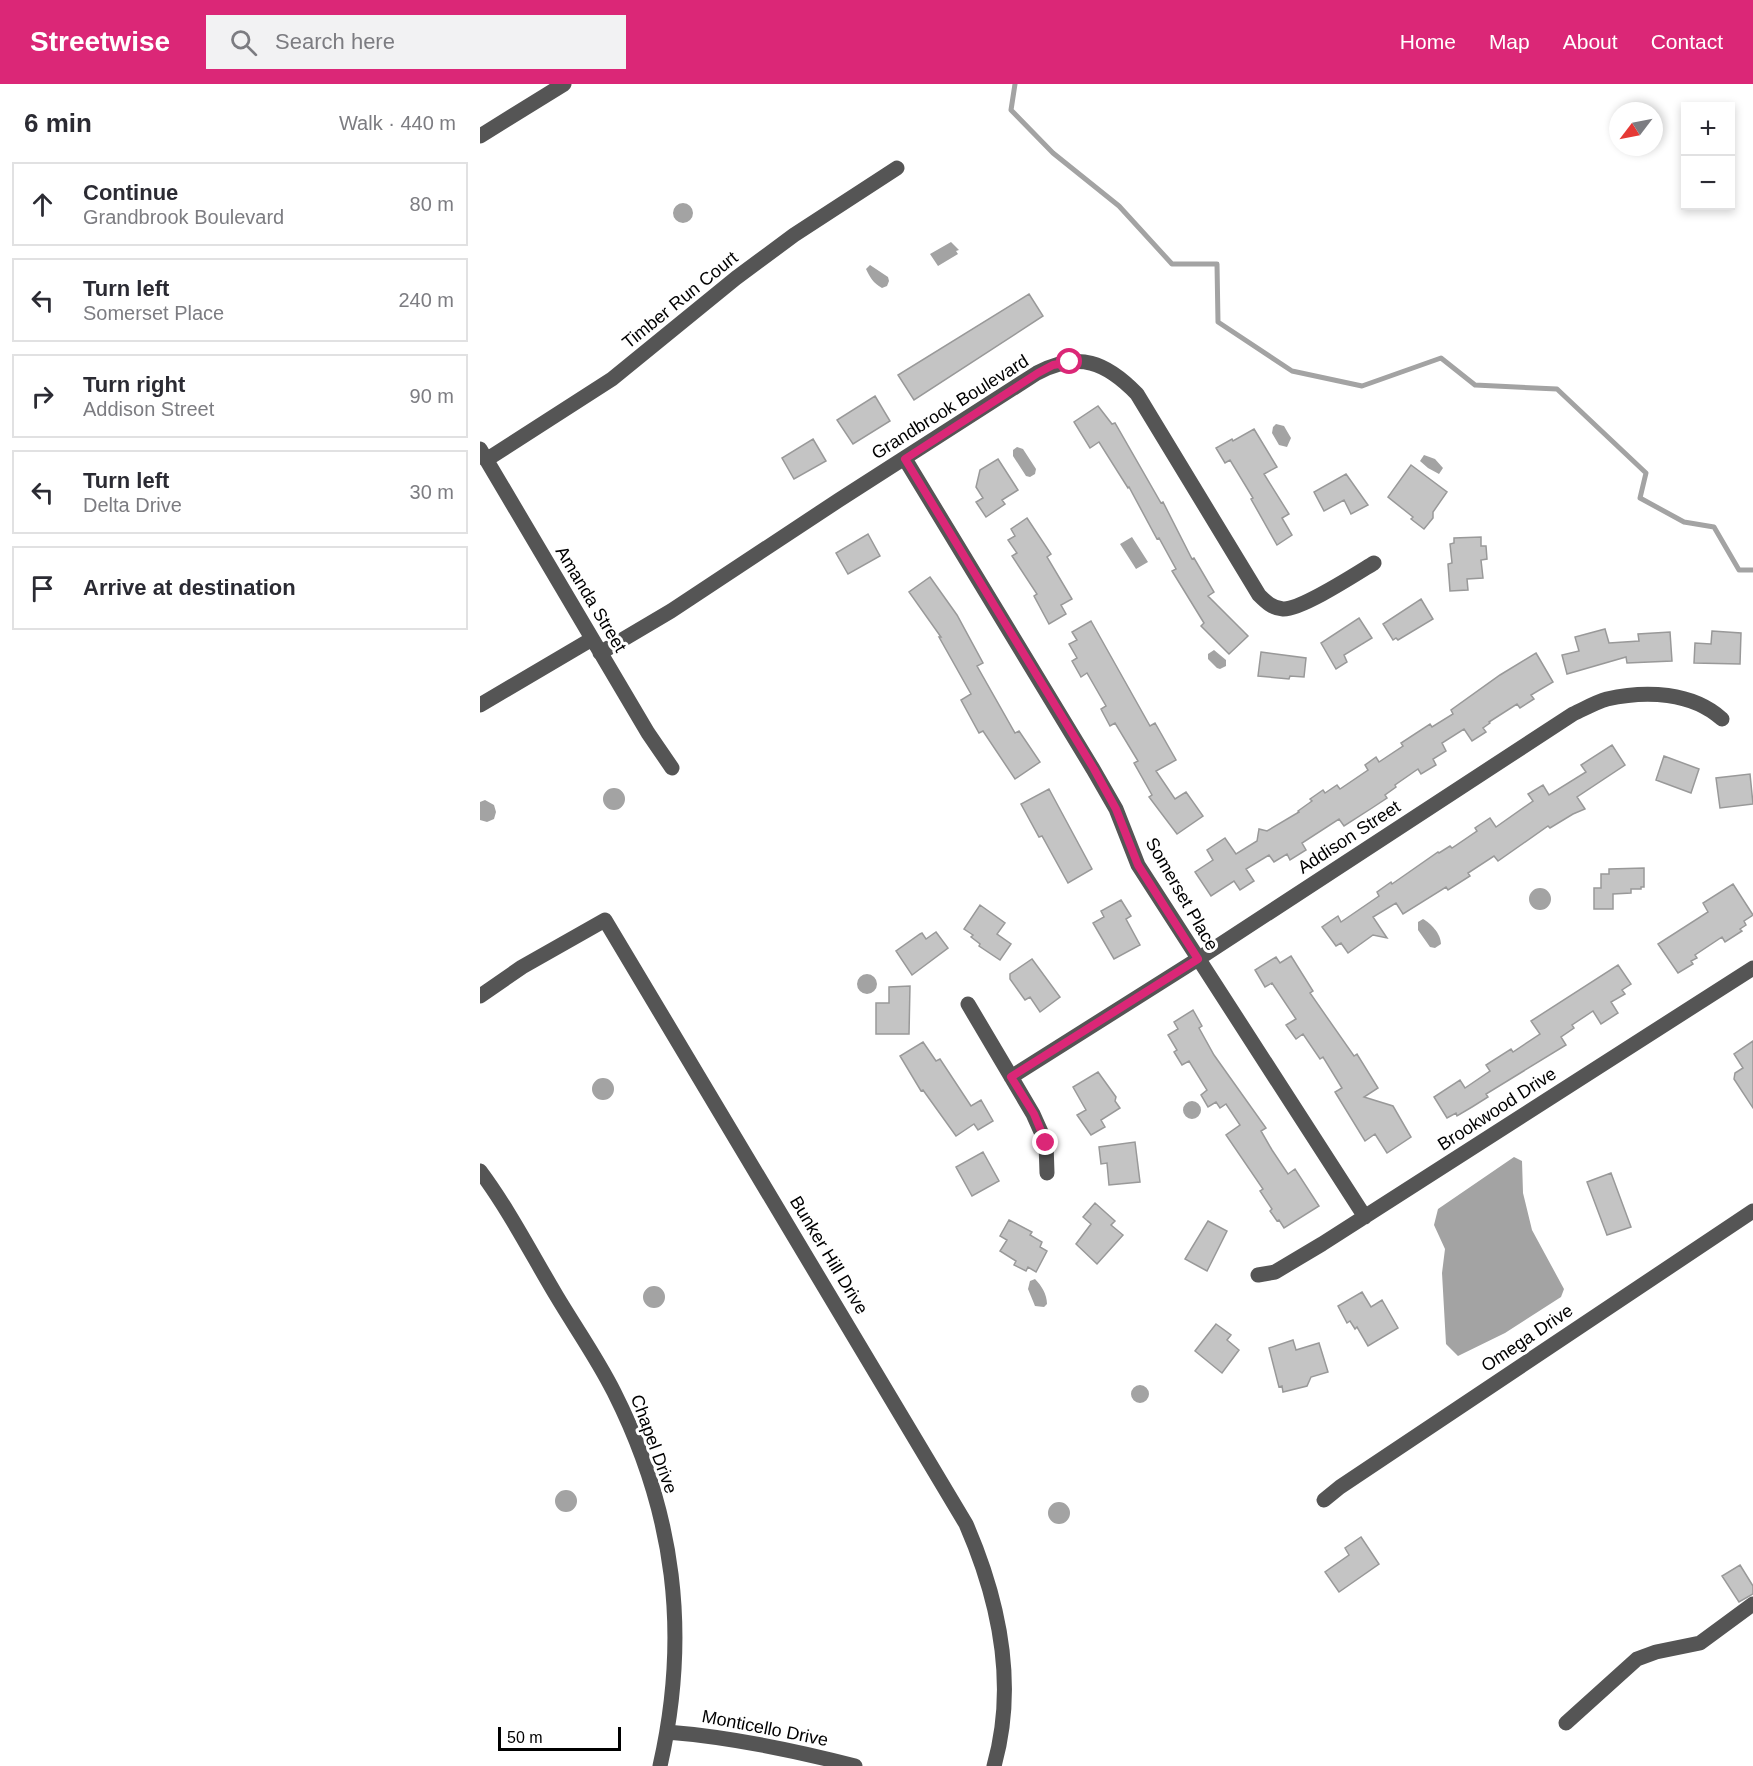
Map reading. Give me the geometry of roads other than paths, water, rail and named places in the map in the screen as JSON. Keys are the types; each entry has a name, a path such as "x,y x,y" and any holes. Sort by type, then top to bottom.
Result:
{"street":[{"path":"480,136 564,84"},
{"name":"Timber Run Court","path":"483,454 612,379 736,278 794,235 897,168"},
{"name":"Grandbrook Boulevard","path":"600,653 671,611 1038,373 1053,365 1070,362 1102,366 1120,377 1137,394 1259,595 1267,603 1275,608 1292,608 1374,563"},
{"name":"Amanda Street","path":"483,454 648,733 672,768"},
{"name":"Somerset Place","path":"905,459 1094,769 1116,809 1138,865 1365,1217"},
{"path":"480,705 592,639"},
{"name":"Addison Street","path":"1011,1077 1198,959 1578,712 1605,699 1664,695 1689,699 1713,710 1722,718"},
{"name":"Bunker Hill Drive","path":"480,996 522,967 605,920 966,1524 992,1594 1000,1631 1004,1670 1004,1712 994,1766"},
{"name":"Brookwood Drive","path":"1258,1275 1275,1272 1365,1217 1753,968"},
{"path":"968,1004 1034,1114 1046,1143 1047,1173"},
{"name":"Chapel Drive","path":"480,1171 591,1351 614,1393 651,1484 664,1532 672,1578 676,1624 675,1671 660,1766"},
{"name":"Omega Drive","path":"1324,1500 1340,1487 1753,1211"},
{"path":"1566,1723 1637,1659 1656,1652 1700,1643 1753,1604"},
{"name":"Monticello Drive","path":"667,1732 759,1743 855,1766"}],"waterway":[{"path":"1015,84 1011,110 1053,153 1119,206 1172,264 1217,264 1218,322 1292,371 1362,386 1441,358 1475,385 1557,389 1646,473 1640,498 1684,522 1714,527 1739,570 1753,570"}]}
